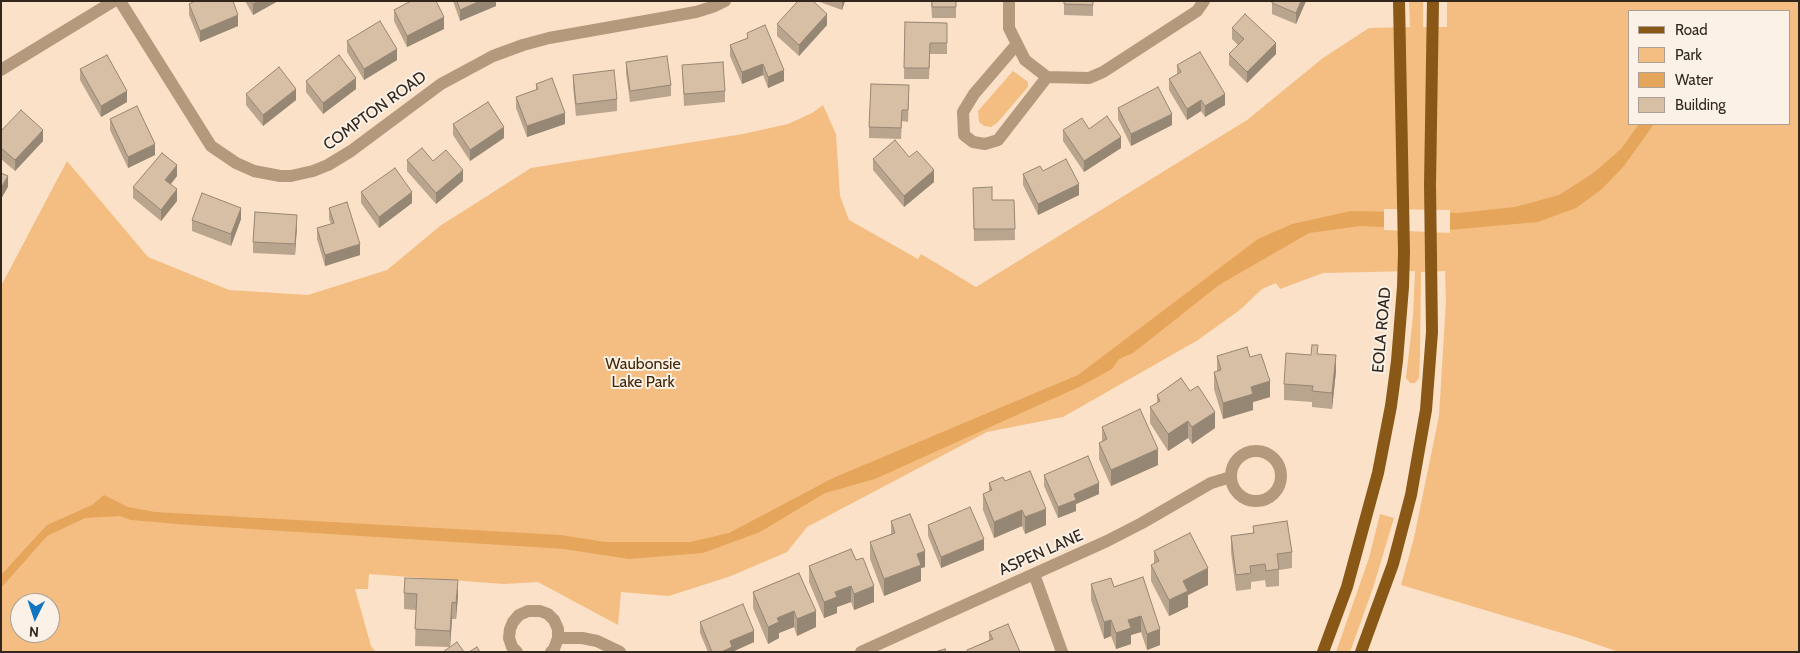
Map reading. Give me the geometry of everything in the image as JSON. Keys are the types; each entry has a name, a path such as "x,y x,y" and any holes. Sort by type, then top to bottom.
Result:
{"main road":[{"name":"EOLA ROAD","path":"1323,652 1347,587 1378,472 1391,406 1397,361 1404,252 1404,186 1398,1"},
{"path":"1361,652 1393,564 1411,494 1424,427 1432,332 1430,185 1434,1"}],"street":[{"path":"1,70 114,1"},
{"name":"COMPTON ROAD","path":"120,1 210,146 236,163 254,171 280,176 313,172 328,165 351,151 441,84 493,56 549,38 696,12 725,1"},
{"path":"1009,1 1009,28 1025,60 1047,77 1089,78 1103,72 1197,11 1204,1"},
{"path":"1017,44 974,94 963,112 964,135 973,142 985,144 998,140 1047,77"},
{"path":"1252,450 1264,451 1273,456 1279,463 1282,471 1282,481 1276,493 1264,500 1254,502 1245,499 1236,492 1231,477 1233,465 1241,455 1252,450"},
{"name":"ASPEN LANE","path":"861,652 1142,523 1211,483 1231,477"},
{"path":"1034,574 1062,652"},
{"path":"517,652 512,647 509,638 510,629 513,622 528,610 548,614 554,620 558,629 558,638 551,652"},
{"path":"558,638 582,638 597,641 620,652"}],"green space":[{"name":"Waubonsie Lake Park","path":"1409,1 1423,1 1423,27 1447,27 1447,1 1799,1 1799,652 1619,652 1401,585 1414,538 1439,416 1446,301 1445,271 1421,272 1419,378 1415,383 1410,383 1406,378 1413,317 1415,271 1323,273 1280,289 1276,283 1262,289 1241,309 1198,340 1063,417 987,432 807,527 787,552 731,576 669,596 621,592 618,625 538,582 504,584 369,574 368,589 355,589 371,646 376,652 1,652 1,286 67,161 148,257 229,290 308,295 387,270 440,226 531,168 743,134 788,124 812,113 823,105 836,134 840,196 849,220 918,259 921,254 976,287 1247,120 1323,58 1369,28 1410,27"},
{"path":"1013,71 1028,82 1028,87 997,123 991,127 984,126 979,122 978,111"},
{"path":"1380,514 1394,518 1373,588 1350,652 1336,652 1369,558"}],"water":[{"path":"1638,125 1653,125 1624,166 1602,189 1576,208 1538,222 1449,230 1360,226 1309,233 1219,285 1133,353 1119,359 1112,369 1081,386 875,479 825,493 760,532 703,553 629,559 564,549 189,525 131,520 120,516 85,518 47,536 1,588 1,575 47,525 92,505 104,495 128,507 155,512 561,535 605,542 690,542 729,533 833,478 1078,375 1258,239 1292,224 1351,211 1458,213 1515,207 1559,195 1592,174 1621,149"}],"pier":[{"path":"1384,209 1450,210 1450,233 1384,230"}],"building":[{"path":"195,1 233,1 238,15 200,31 189,4"},
{"path":"411,1 436,1 444,17 407,36 394,10"},
{"path":"457,1 480,1 460,10"},
{"path":"798,1 813,1 827,14 799,45 777,24"},
{"path":"932,1 956,1 956,7 932,7"},
{"path":"1064,1 1093,1 1093,5 1064,4"},
{"path":"1272,1 1301,1 1296,13 1272,3"},
{"path":"1245,14 1276,43 1247,72 1229,54 1244,39 1232,28"},
{"path":"380,21 397,49 364,69 347,41"},
{"path":"905,22 947,23 947,43 930,43 929,68 904,68"},
{"path":"765,25 784,70 768,77 763,64 742,72 730,45 748,38 747,33"},
{"path":"1200,52 1225,94 1205,106 1201,100 1187,109 1169,79 1181,72 1177,65"},
{"path":"107,55 127,91 101,106 80,69"},
{"path":"339,55 356,78 323,103 306,81"},
{"path":"667,56 671,85 630,91 626,62"},
{"path":"723,62 725,91 684,94 682,65"},
{"path":"279,67 296,89 263,115 246,94"},
{"path":"614,70 617,99 576,104 573,75"},
{"path":"552,78 565,113 527,126 516,97 538,89 536,84"},
{"path":"871,84 909,85 908,110 902,110 901,128 869,127"},
{"path":"1158,87 1172,114 1131,134 1118,108"},
{"path":"488,102 504,127 470,150 453,124"},
{"path":"137,106 155,144 128,157 110,119"},
{"path":"21,110 43,130 15,160 1,148 1,131"},
{"path":"1107,116 1121,137 1084,161 1063,130 1082,118 1089,129"},
{"path":"895,140 909,157 917,151 934,170 904,196 873,159"},
{"path":"422,148 433,161 446,150 463,170 436,193 407,160"},
{"path":"162,153 177,165 165,180 177,189 161,210 133,187"},
{"path":"1066,159 1079,184 1038,204 1023,174 1040,166 1043,171"},
{"path":"395,168 412,192 379,217 361,192"},
{"path":"1,173 8,176 1,188"},
{"path":"992,187 992,200 1014,200 1015,229 974,229 973,188"},
{"path":"202,193 241,208 231,234 192,220"},
{"path":"347,202 360,244 325,255 317,228 334,223 329,208"},
{"path":"255,212 297,215 295,244 253,242"},
{"path":"1312,345 1318,345 1317,354 1336,355 1332,393 1312,391 1313,386 1284,384 1286,353 1311,355"},
{"path":"1247,347 1250,357 1261,354 1270,381 1251,387 1253,394 1223,403 1214,372 1221,370 1217,356"},
{"path":"1181,378 1190,391 1198,386 1215,412 1192,427 1188,421 1168,434 1150,407 1160,401 1157,395"},
{"path":"1140,409 1158,449 1111,470 1099,443 1107,439 1102,427"},
{"path":"1088,456 1099,483 1074,494 1076,500 1058,507 1044,475"},
{"path":"1030,471 1046,509 1025,517 1022,510 994,522 983,494 992,490 989,483 1003,477 1005,481"},
{"path":"970,507 984,539 941,557 928,525"},
{"path":"910,514 925,551 917,554 921,565 884,579 870,542 895,533 891,521"},
{"path":"1287,521 1292,552 1277,554 1279,569 1266,571 1265,564 1250,566 1251,573 1236,575 1231,536 1254,533 1253,526"},
{"path":"1190,533 1208,568 1183,581 1188,591 1169,600 1151,565 1159,561 1154,551"},
{"path":"851,549 856,560 863,558 874,586 854,594 851,586 835,592 837,597 824,602 809,566"},
{"path":"799,573 816,611 797,619 794,611 777,618 779,622 768,627 753,592"},
{"path":"1143,577 1160,629 1147,634 1141,616 1128,620 1131,628 1116,633 1111,620 1104,622 1091,584 1111,578 1114,587"},
{"path":"405,578 458,580 456,603 452,602 450,631 415,629 417,594 404,593"},
{"path":"743,604 754,631 730,641 732,647 721,652 712,652 700,622"},
{"path":"1008,624 1020,652 968,652 967,650 993,639 989,632"},
{"path":"457,642 464,652 443,652"},
{"path":"477,647 480,652 469,652"},
{"path":"945,649 946,652 935,652"}]}
